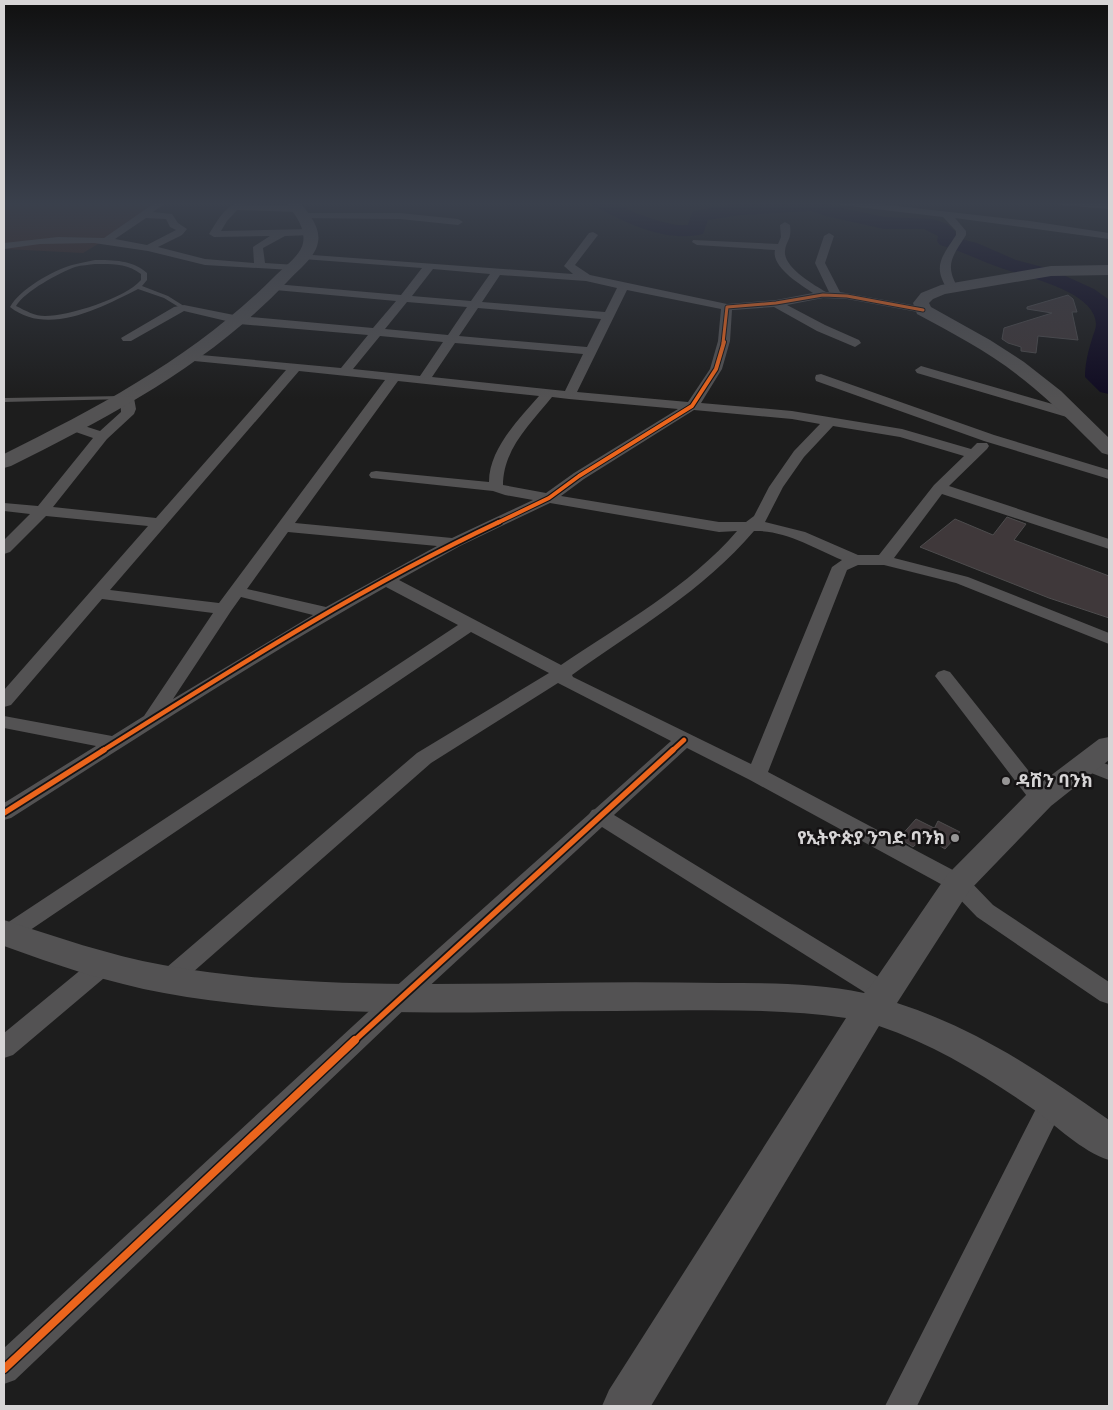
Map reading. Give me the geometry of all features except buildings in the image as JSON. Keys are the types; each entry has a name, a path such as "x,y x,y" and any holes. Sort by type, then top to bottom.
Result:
{"main road":[{"path":"4,462 75,427 194,357 239,320 293,268"},
{"path":"1109,270 1051,271 1026,275 952,288 927,296 920,303 923,310 1018,366 1056,396 1109,448"},
{"path":"625,1406 878,1001 958,883 1040,799 1102,761"},
{"path":"5,934 102,966 168,980 269,993 319,996 575,996 878,1001 912,1022 968,1048 1053,1102 1109,1142"}],"street":[{"path":"345,371 429,268"},
{"path":"454,268 586,278 726,307 776,303 829,295 847,296 923,310"},
{"path":"572,268 586,278"},
{"path":"788,268 795,276 829,295"},
{"path":"821,268 829,295"},
{"path":"945,268 946,275 952,288"},
{"path":"424,379 496,271"},
{"path":"275,287 608,316"},
{"path":"569,395 623,287"},
{"path":"776,303 821,328 855,343"},
{"path":"4,813 114,743 328,613 454,543 549,498 579,476 692,406 716,369 724,341 726,307"},
{"path":"127,338 178,309 184,308 239,320 590,351"},
{"path":"194,357 569,395 792,415 902,433 974,454"},
{"path":"4,701 296,367"},
{"path":"921,370 1075,416"},
{"path":"150,721 224,609 395,376"},
{"path":"821,378 989,438 1109,475"},
{"path":"496,487 496,475 510,438 549,393"},
{"path":"4,549 41,512 102,436 127,414 129,409 127,398"},
{"path":"168,980 424,758 562,673 689,585 731,548 748,527 760,518 776,487 799,454 830,421"},
{"path":"75,427 102,436"},
{"path":"884,560 939,488 989,438"},
{"path":"376,475 496,487 719,527 764,526 799,535 855,560 884,560 962,580 1109,639"},
{"path":"939,488 1109,544"},
{"path":"4,507 159,523"},
{"path":"286,527 454,543"},
{"path":"757,775 840,567 855,560"},
{"path":"387,581 562,673 566,680 757,775 958,883 985,911 1109,994"},
{"path":"238,592 328,613"},
{"path":"98,594 224,609"},
{"path":"5,934 471,624"},
{"path":"944,676 1040,799"},
{"path":"4,722 114,743"},
{"path":"4,1369 401,997 684,740"},
{"path":"599,816 878,1001"},
{"path":"4,1048 102,966"},
{"path":"901,1406 1053,1102"}],"lane":[{"path":"70,268 22,295 14,301 13,307 20,312 36,316 77,314 138,287 144,280 144,273 137,268"},
{"path":"138,287 166,297 184,308"},
{"path":"4,400 127,398"}],"waterway":[{"path":"1023,268 1043,273 1086,294 1100,304 1107,324 1097,365 1097,377 1109,387"}],"cycle path":[{"path":"4,813 150,721 328,613 454,543 549,498 579,476 692,406 716,369 724,341 727,307 776,303 823,295 847,296 923,310"},
{"path":"4,1369 401,997 684,740"}],"place":[{"name":"ዳሽን ባንክ","path":"1006,781"},
{"name":"የኢትዮጵያ ንግድ ባንክ","path":"955,838"}]}
